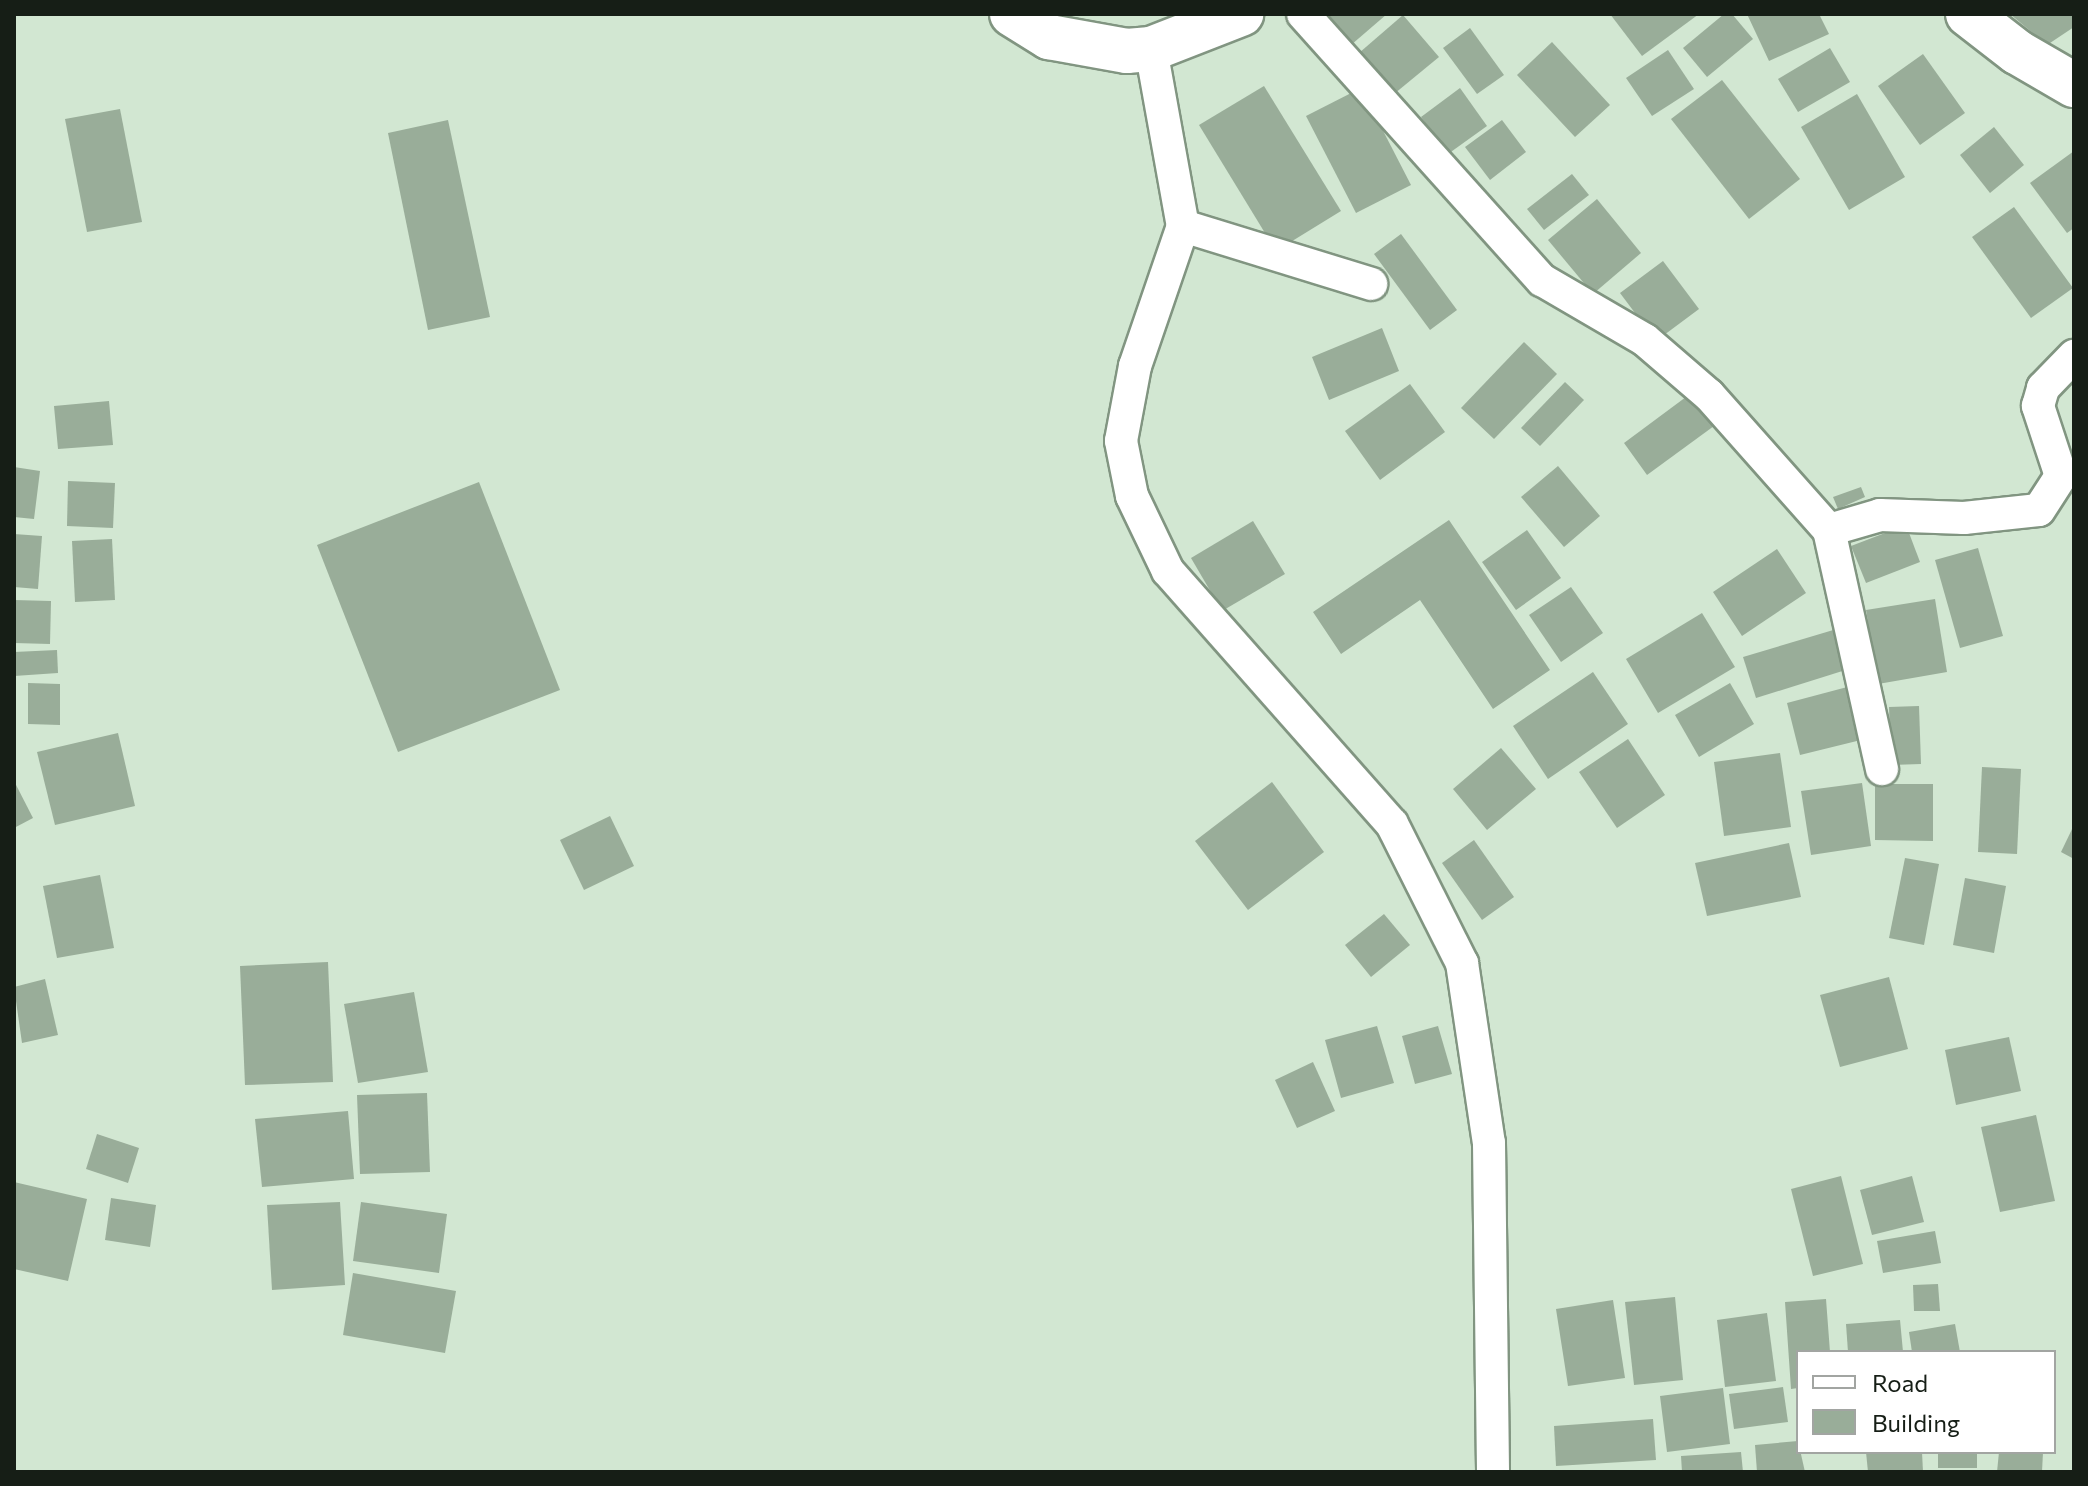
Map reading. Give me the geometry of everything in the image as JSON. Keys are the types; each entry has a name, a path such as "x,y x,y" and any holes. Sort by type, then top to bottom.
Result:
{"main road":[{"path":"1012,14 1049,37 1127,51 1151,49 1241,14"},
{"path":"1968,14 2017,52 2074,85"}],"street":[{"path":"1303,14 1542,280 1645,340 1699,386 1829,530 1882,769"},
{"path":"1151,49 1183,226 1135,366 1121,441 1132,496 1168,571 1392,824 1462,963 1489,1143 1493,1472"},
{"path":"1183,226 1371,284"},
{"path":"1829,530 1880,515 1964,518 2039,510 2061,476 2038,406 2043,388 2074,356"}],"building":[{"path":"1325,14 1387,14 1351,45 1322,19"},
{"path":"1610,14 1699,14 1642,56"},
{"path":"1724,14 1732,14 1753,39 1707,77 1683,48"},
{"path":"1747,14 1819,14 1829,34 1769,61"},
{"path":"2010,14 2074,14 2074,27 2047,45"},
{"path":"1403,15 1439,57 1394,94 1359,53"},
{"path":"1470,28 1504,75 1477,94 1443,48"},
{"path":"1552,42 1610,105 1575,137 1517,75"},
{"path":"1830,48 1850,82 1798,112 1778,79"},
{"path":"1668,50 1694,89 1652,116 1626,78"},
{"path":"1923,54 1965,113 1920,145 1878,86"},
{"path":"1722,80 1800,179 1749,219 1671,119"},
{"path":"1264,86 1341,211 1276,251 1199,125"},
{"path":"1361,88 1411,185 1356,213 1306,116"},
{"path":"1460,88 1487,126 1448,154 1421,117"},
{"path":"1857,94 1905,177 1849,210 1801,127"},
{"path":"120,109 142,222 87,232 65,119"},
{"path":"448,120 490,317 428,330 388,133"},
{"path":"1502,120 1526,152 1490,180 1465,147"},
{"path":"1994,127 2024,165 1990,193 1960,155"},
{"path":"2074,151 2074,228 2067,233 2030,183"},
{"path":"1572,174 1589,195 1544,230 1527,209"},
{"path":"1597,199 1641,253 1593,294 1548,240"},
{"path":"2014,207 2073,288 2031,318 1972,237"},
{"path":"1401,234 1457,310 1430,330 1374,254"},
{"path":"1663,261 1699,309 1656,341 1620,293"},
{"path":"1382,328 1399,371 1329,400 1312,357"},
{"path":"1524,342 1557,374 1494,439 1461,408"},
{"path":"1565,382 1584,400 1540,446 1521,428"},
{"path":"1410,384 1445,432 1380,480 1345,431"},
{"path":"1690,394 1714,426 1647,475 1624,443"},
{"path":"109,401 113,445 58,449 54,406"},
{"path":"1558,466 1600,516 1564,547 1521,497"},
{"path":"14,467 40,471 34,519 14,517"},
{"path":"68,481 115,483 113,528 67,526"},
{"path":"479,482 560,690 398,752 317,545"},
{"path":"1861,487 1865,497 1838,509 1833,497"},
{"path":"1449,520 1550,670 1493,709 1420,600 1341,654 1313,612"},
{"path":"1253,521 1285,574 1222,611 1191,558"},
{"path":"1906,525 1920,562 1866,583 1851,546"},
{"path":"1527,530 1561,578 1516,610 1482,562"},
{"path":"14,534 42,536 38,589 14,587"},
{"path":"112,539 115,600 75,602 72,541"},
{"path":"1978,548 2003,636 1960,648 1935,560"},
{"path":"1777,549 1806,593 1742,636 1713,592"},
{"path":"1571,587 1603,633 1561,662 1529,615"},
{"path":"1935,599 1947,672 1878,684 1866,610"},
{"path":"14,600 51,601 50,644 14,643"},
{"path":"1702,613 1735,667 1658,713 1626,659"},
{"path":"1840,628 1852,668 1756,698 1743,657"},
{"path":"57,650 58,673 14,676 14,652"},
{"path":"1593,672 1628,724 1548,779 1513,726"},
{"path":"28,683 60,684 60,725 28,724"},
{"path":"1730,683 1754,724 1699,757 1675,715"},
{"path":"1851,686 1865,739 1800,755 1787,703"},
{"path":"1919,706 1921,764 1891,765 1889,707"},
{"path":"118,733 135,806 55,825 37,752"},
{"path":"1628,739 1665,795 1617,828 1579,772"},
{"path":"1501,748 1536,789 1487,830 1453,789"},
{"path":"1780,753 1791,827 1724,836 1714,762"},
{"path":"1982,767 2021,769 2017,854 1978,852"},
{"path":"14,781 33,818 14,828"},
{"path":"1272,782 1324,852 1248,910 1195,841"},
{"path":"1862,783 1871,846 1811,855 1801,791"},
{"path":"1875,784 1933,784 1933,841 1875,840"},
{"path":"610,816 634,866 584,890 560,840"},
{"path":"2074,825 2074,859 2061,852"},
{"path":"1474,840 1514,897 1482,920 1442,863"},
{"path":"1789,843 1801,897 1707,916 1695,863"},
{"path":"1905,858 1939,864 1924,945 1889,938"},
{"path":"100,875 114,948 57,958 43,886"},
{"path":"1965,878 2006,886 1994,953 1953,945"},
{"path":"1384,914 1410,945 1371,977 1345,945"},
{"path":"328,962 333,1082 245,1085 240,966"},
{"path":"1889,977 1908,1049 1840,1067 1820,995"},
{"path":"45,979 58,1035 22,1043 14,987"},
{"path":"414,992 428,1072 358,1083 344,1004"},
{"path":"1377,1026 1394,1083 1341,1098 1325,1040"},
{"path":"1438,1026 1452,1074 1415,1084 1402,1036"},
{"path":"2009,1037 2021,1091 1956,1105 1945,1050"},
{"path":"1313,1062 1335,1111 1297,1128 1275,1080"},
{"path":"427,1093 430,1172 360,1174 357,1095"},
{"path":"348,1111 354,1179 262,1187 255,1119"},
{"path":"2036,1115 2055,1201 2000,1212 1981,1127"},
{"path":"97,1134 139,1148 128,1183 86,1169"},
{"path":"1841,1176 1863,1264 1813,1276 1791,1189"},
{"path":"1912,1176 1924,1222 1872,1235 1860,1190"},
{"path":"14,1182 87,1199 68,1281 14,1269"},
{"path":"111,1198 156,1205 150,1247 105,1240"},
{"path":"340,1202 345,1285 272,1290 267,1205"},
{"path":"361,1202 447,1214 439,1273 353,1261"},
{"path":"1935,1231 1941,1263 1883,1273 1877,1241"},
{"path":"353,1273 456,1291 445,1353 343,1335"},
{"path":"1938,1284 1940,1311 1914,1311 1913,1285"},
{"path":"1675,1297 1683,1380 1634,1385 1625,1302"},
{"path":"1826,1299 1830,1350 1796,1350 1796,1388 1791,1389 1785,1302"},
{"path":"1613,1300 1625,1378 1568,1386 1556,1309"},
{"path":"1767,1313 1776,1381 1725,1387 1717,1320"},
{"path":"1900,1320 1903,1350 1848,1350 1846,1324"},
{"path":"1955,1324 1960,1350 1912,1350 1909,1332"},
{"path":"1783,1387 1788,1422 1734,1429 1729,1394"},
{"path":"1723,1388 1730,1444 1667,1452 1660,1396"},
{"path":"1653,1419 1656,1460 1556,1466 1554,1426"},
{"path":"1796,1441 1796,1454 1801,1454 1805,1472 1757,1472 1755,1445"},
{"path":"1741,1452 1743,1472 1682,1472 1681,1456"},
{"path":"1866,1454 1922,1454 1923,1472 1868,1472"},
{"path":"1938,1454 1977,1454 1977,1468 1938,1468"},
{"path":"1999,1454 2043,1454 2042,1472 1997,1472"}]}
